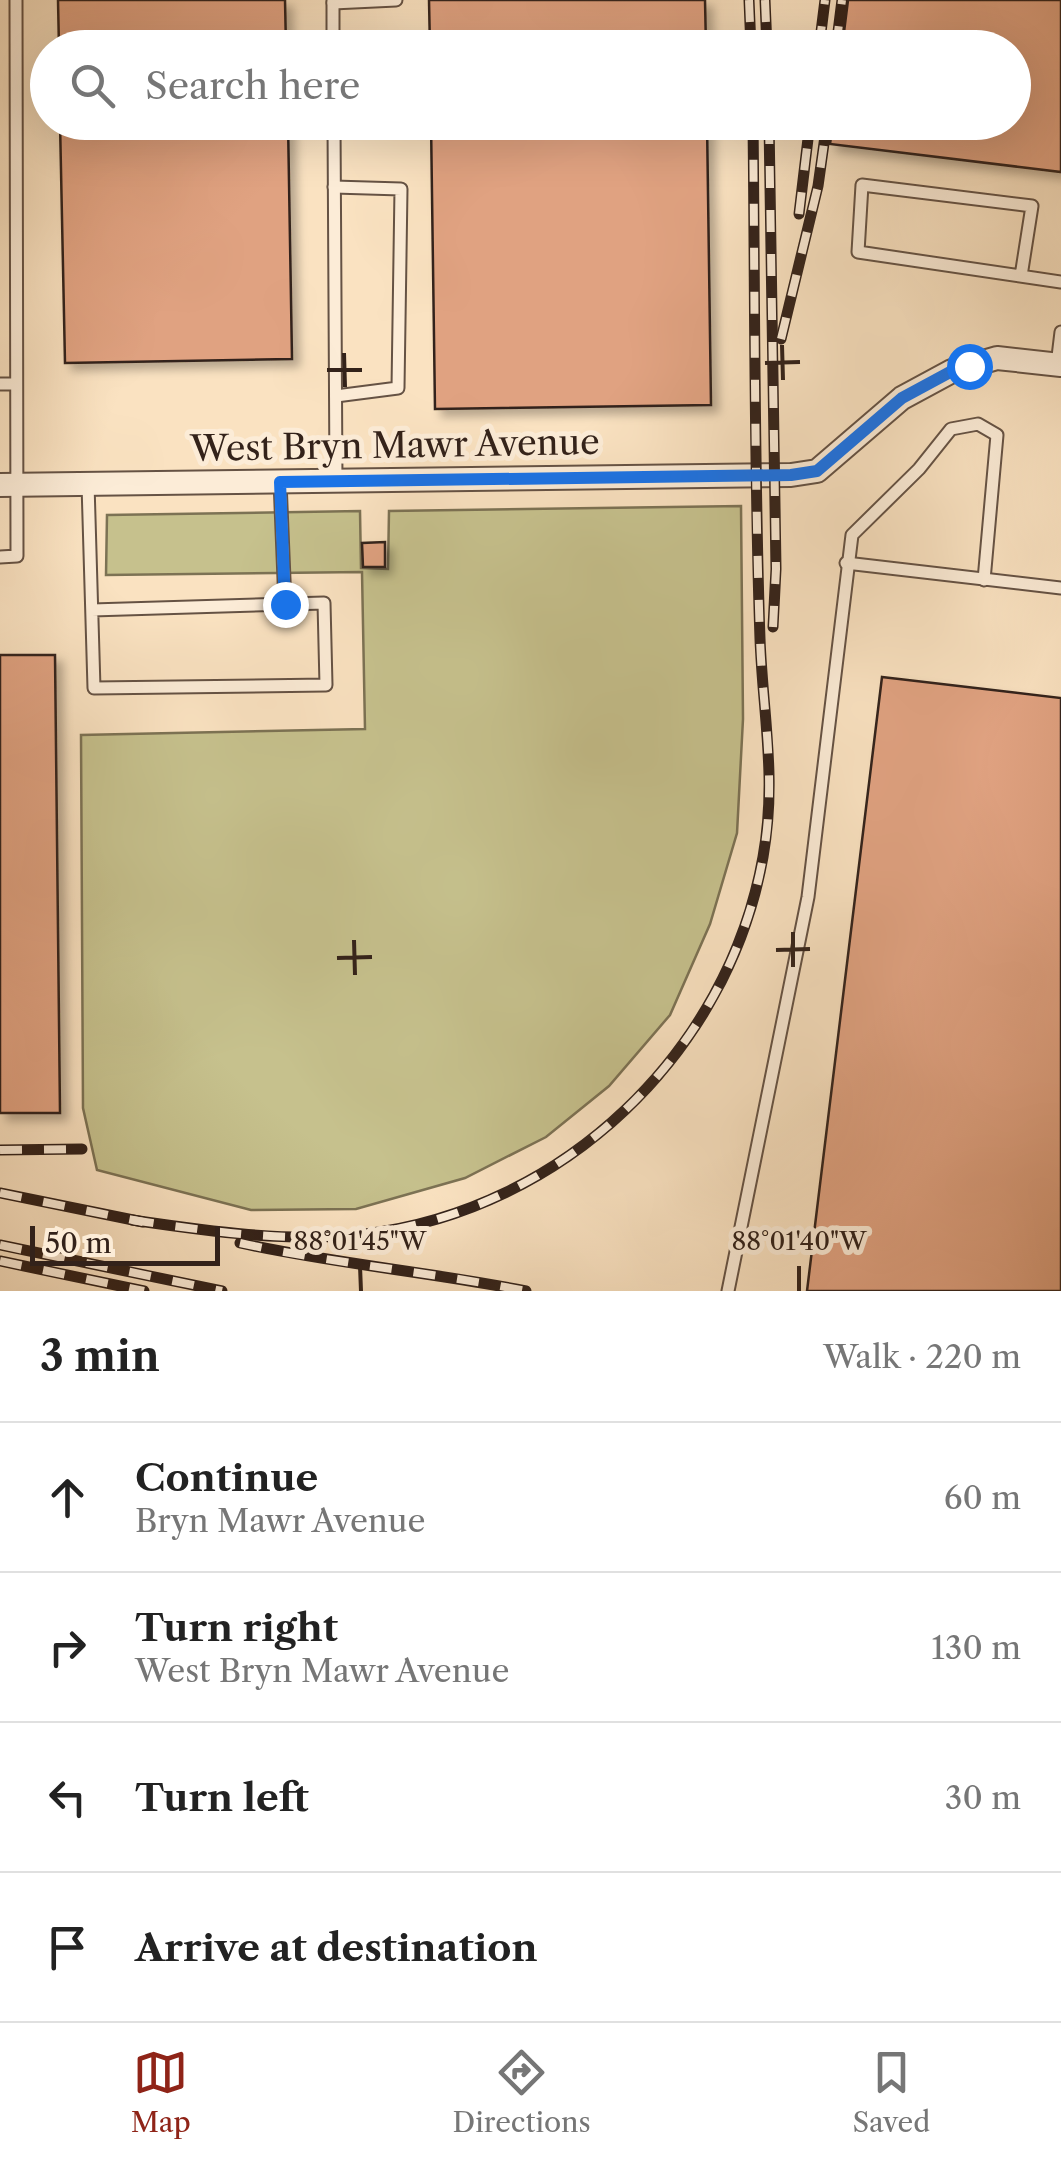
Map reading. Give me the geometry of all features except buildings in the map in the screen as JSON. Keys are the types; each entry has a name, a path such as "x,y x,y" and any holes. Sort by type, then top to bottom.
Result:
{"street":[{"name":"West Bryn Mawr Avenue","path":"8,485 791,475 817,471 902,398 952,371 997,358 1059,365"}],"lane":[{"path":"0,557 17,556 8,485 16,384 16,0"},
{"path":"333,30 333,2 396,0"},
{"path":"334,140 336,481"},
{"path":"1021,276 1032,206 862,185 858,252 1061,282"},
{"path":"334,187 400,189 398,388 336,396"},
{"path":"1059,365 1061,332"},
{"path":"0,384 16,384"},
{"path":"728,1291 808,898 852,535 919,469 951,429 978,424 997,435 984,580"},
{"path":"280,482 285,604"},
{"path":"88,484 94,688 326,684 324,602 92,610"},
{"path":"846,564 1061,588"}],"shaded area":[{"path":"741,506 743,719 737,833 710,924 670,1015 609,1086 546,1137 465,1178 356,1209 251,1210 97,1170 83,1108 81,735 365,729 362,572 106,575 107,515 360,511 361,568 388,569 389,511"}],"railway":[{"path":"749,0 750,30"},
{"path":"765,0 766,30"},
{"path":"821,30 825,0"},
{"path":"838,30 842,0"},
{"path":"132,1220 278,1236 365,1234 438,1219 506,1193 569,1156 625,1110 674,1056 714,995 744,928 763,857 769,801 758,574 753,140"},
{"path":"769,140 776,569 773,627"},
{"path":"799,214 808,140"},
{"path":"781,339 818,186 824,140"},
{"path":"0,1150 82,1149"},
{"path":"0,1193 143,1222"},
{"path":"240,1243 526,1291"},
{"path":"0,1245 222,1291"},
{"path":"0,1261 144,1291"}],"route":[{"path":"285,604 280,482 791,475 817,471 902,398 969,366"}]}
